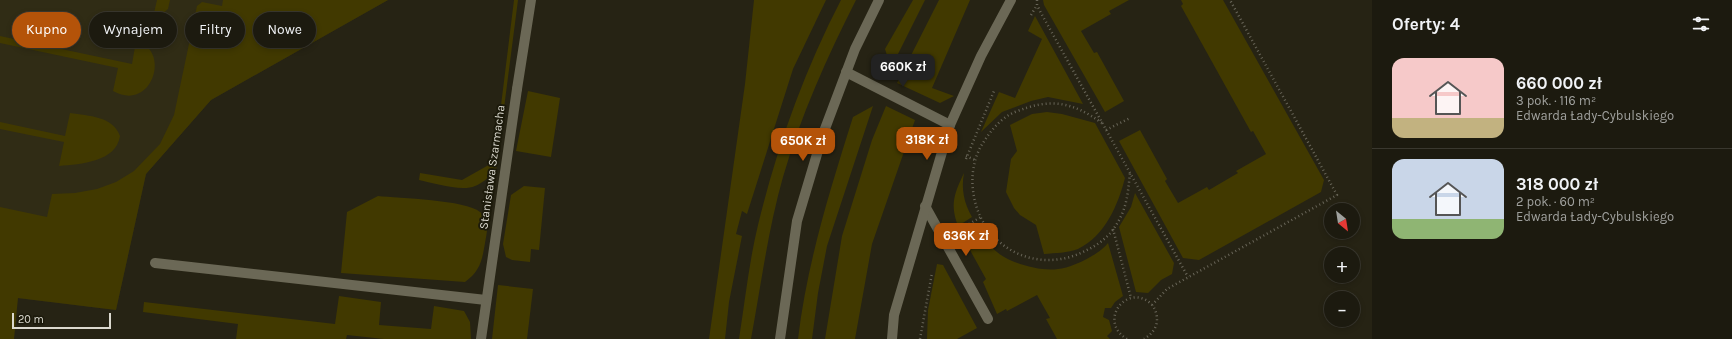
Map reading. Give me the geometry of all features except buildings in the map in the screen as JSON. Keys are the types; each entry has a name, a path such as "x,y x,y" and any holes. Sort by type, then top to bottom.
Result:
{"street":[{"name":"Stanisława Szarmacha","path":"481,339 531,0"},
{"path":"780,339 797,221 823,134 846,72 855,49 879,0"},
{"path":"892,339 894,315 950,125 981,56 1011,0"},
{"path":"846,72 950,125"},
{"path":"925,206 988,319"},
{"path":"156,263 486,300"}],"path":[{"path":"1037,0 1037,5 1188,277"},
{"path":"1152,305 1167,289 1337,195 1230,0"},
{"path":"964,163 994,91"},
{"path":"1102,123 1086,112 1060,104 1034,105 1010,114 990,131 977,153 972,178 974,203 985,226 1002,245 1024,257 1050,261 1075,257 1098,245 1116,225 1127,201 1130,173"},
{"path":"1106,130 1130,118"},
{"path":"960,229 981,217"},
{"path":"1113,229 1131,298"},
{"path":"920,339 933,265"},
{"path":"1127,339 1117,330 1114,317 1120,305 1131,298 1146,300 1152,305 1157,318 1156,326 1153,332 1144,339"}],"shaded area":[{"path":"0,0 388,0 316,41 316,12 253,12 253,48 303,48 211,100 146,174 116,310 0,296"},
{"path":"157,0 170,0 168,9 164,12 154,12"},
{"path":"223,0 388,0 316,41 316,12 253,12 253,48 303,48 211,100 146,174 116,310 18,298 14,339 0,339 0,207 47,217 52,194 75,193 97,189 116,182 134,171 160,144 174,115 188,48 245,48 245,12 196,12 197,6 202,2 222,6"},
{"path":"514,0 518,0 496,170 481,183 469,188 455,188 419,180 420,173 462,180 494,162"},
{"path":"754,0 826,0 793,69 747,214 742,211 736,234 742,236 729,302 725,339 709,339 745,84"},
{"path":"841,0 856,0 806,109 790,154 773,217 751,339 739,339 755,239 774,167 803,82"},
{"path":"913,0 925,0 891,68 885,49"},
{"path":"939,0 970,0 932,88 954,96 940,103 897,83"},
{"path":"1043,0 1129,0 1109,11 1111,14 1081,31 1094,53 1097,52 1124,101 1105,112 1044,5"},
{"path":"1181,0 1223,0 1324,180 1321,192 1199,260 1183,258 1119,141 1140,130 1167,179 1165,181 1178,203 1207,187 1209,190 1238,173 1236,171 1266,154 1253,131 1251,132 1181,6 1183,4"},
{"path":"1035,16 1083,104 1048,97 1031,101 1002,112 981,132 999,92 1015,98 1042,39 1028,31"},
{"path":"0,36 12,39 12,46 0,43"},
{"path":"24,48 57,48 132,64 135,48 148,48 153,56 155,67 153,78 147,87 138,94 127,96 113,91 118,68"},
{"path":"528,91 560,98 551,157 516,151"},
{"path":"873,106 827,246 818,293 812,339 798,339 813,255 853,117"},
{"path":"886,106 915,120 872,244 855,339 825,339 842,236 872,140"},
{"path":"1047,112 1062,114 1095,123 1125,178 1109,219 1096,236 1078,249 1066,252 1044,254 1036,225 1020,215 1014,208 1006,192 1011,159 1017,151 1010,125 1032,114"},
{"path":"70,113 100,118 112,124 117,129 120,136 117,145 105,156 96,160 59,166 64,142 0,129 0,122 65,136"},
{"path":"964,173 964,196 972,217 958,226 954,211 954,199"},
{"path":"524,186 545,188 539,250 531,249 530,262 512,260 506,257 503,244 511,195"},
{"path":"1135,193 1174,263 1172,274 1161,280 1148,293 1136,292 1119,227 1131,207"},
{"path":"378,196 447,202 472,208 480,212 487,222 487,231 480,265 474,274 465,282 341,273 347,212"},
{"path":"974,224 991,246 1002,256 1017,263 1034,268 1051,270 1071,266 1099,252 1108,243 1123,296 1115,302 1111,308 1105,308 1103,317 1109,320 1112,331 1107,336 1110,339 1057,339 1046,319 1050,318 1037,295 1007,311 1006,309 997,314 983,282 986,279 960,232"},
{"path":"937,264 943,265 977,328 957,339 927,339 928,310"},
{"path":"498,285 533,289 527,339 492,339"},
{"path":"339,296 381,302 379,325 431,329 434,306 464,311 470,322 471,339 384,339 347,335 346,339 236,339 238,324 143,312 144,302 335,324"}]}
